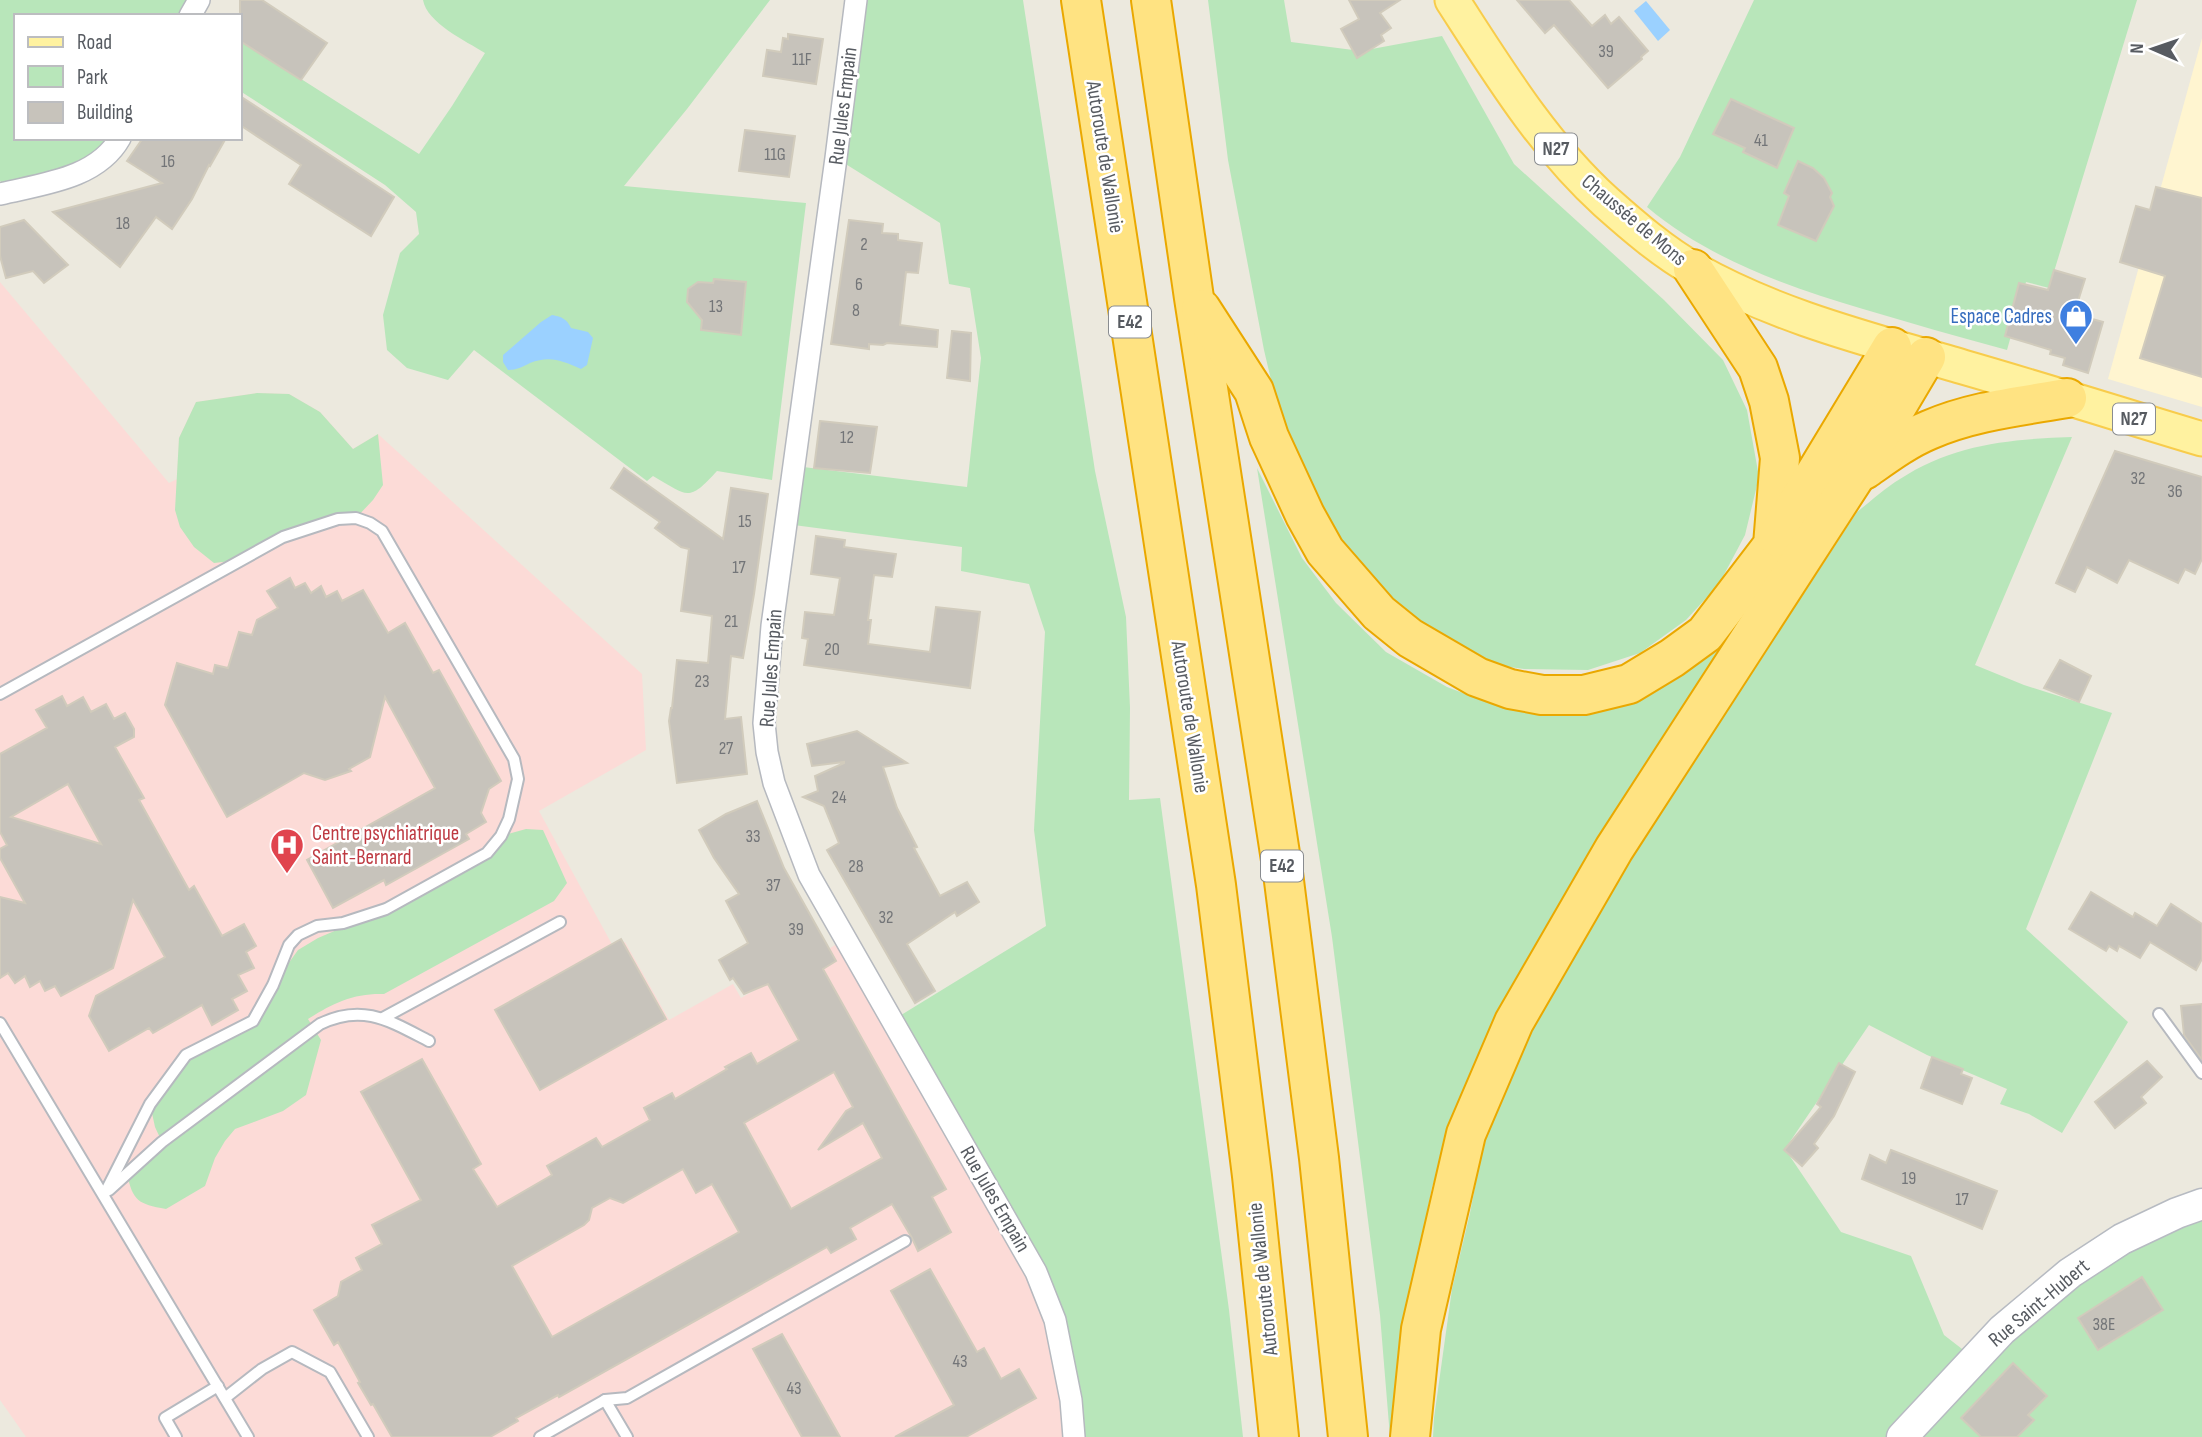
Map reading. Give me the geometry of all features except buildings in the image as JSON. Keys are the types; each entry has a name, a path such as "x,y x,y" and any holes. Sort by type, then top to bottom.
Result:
{"highway":[{"name":"Autoroute de Wallonie","path":"1081,0 1216,885 1252,1175 1279,1437"},
{"name":"E42","path":"1152,0 1194,298 1283,873 1319,1158 1348,1437"},
{"path":"1693,269 1758,368 1769,401 1780,458 1773,545"},
{"path":"1194,298 1254,391 1269,437 1325,551 1379,613 1410,638 1477,677 1510,689 1542,695 1584,695 1629,684 1705,634 1773,545 1909,352"},
{"path":"1410,1437 1421,1329 1466,1134 1514,1022 1614,849 1856,475 1909,352"},
{"path":"1856,475 1928,430 1966,417 2067,398"}],"main road":[{"name":"Chaussée de Mons","path":"1460,4 1527,113 1567,162 1625,218 1693,269"},
{"name":"N27","path":"1693,269 1788,314 2202,439"}],"street":[{"name":"Rue Jules Empain","path":"856,0 772,626 764,723 767,752 774,783 809,875 1037,1272 1055,1320 1071,1400 1074,1437"},
{"path":"4,189 87,170 104,158 118,140"},
{"name":"Rue Saint-Hubert","path":"1902,1437 2002,1330 2070,1273 2122,1239 2202,1204"}],"lane":[{"path":"0,694 283,537 338,519 356,518 382,531 514,760 518,779 509,819 501,836 488,853 386,909 343,923 317,926 298,935 289,944 273,985 253,1021 186,1055 150,1104 104,1195"},
{"path":"383,1018 560,922"},
{"path":"2159,1014 2202,1073"},
{"path":"104,1195 162,1142 320,1024 337,1016 383,1018 429,1041"},
{"path":"0,1023 248,1437"},
{"path":"540,1437 605,1400 626,1398 905,1241"},
{"path":"225,1398 262,1369 292,1352 330,1372 369,1437"},
{"path":"176,1437 165,1418 218,1386"},
{"path":"605,1400 627,1437"}],"shaded area":[{"path":"2202,38 2202,407 2108,379"},
{"name":"Centre psychiatrique Saint-Bernard","path":"0,282 169,483 177,479 179,438 196,402 257,393 289,394 320,412 353,449 378,434 642,674 646,750 539,811 614,948 625,942 669,1020 733,984 741,998 846,939 1036,1272 1074,1437 26,1437 0,1400"}],"green space":[{"path":"0,0 199,0 191,14 14,14 14,140 118,140 104,158 13,191 0,181"},
{"path":"423,0 770,0 624,186 806,203 772,480 717,471 700,488 687,493 653,476 647,481 474,350 448,380 407,368 387,350 383,315 400,253 419,234 416,212 385,185 242,92 242,41 419,154 485,53 439,24"},
{"path":"856,0 1023,0 1095,471 1126,617 1130,708 1129,800 1160,798 1229,1310 1243,1437 1074,1437 1055,1320 893,1020 1046,926 1034,830 1045,632 1029,584 961,571 962,547 786,524 795,466 967,487 981,358 970,288 949,284 940,223 836,158"},
{"path":"1208,0 1284,0 1291,42 1361,51 1442,36 1514,164 1664,300 1723,360 1747,410 1759,477 1745,535 1719,584 1686,620 1640,653 1588,670 1524,669 1482,663 1402,621 1357,572 1318,508 1281,422 1264,350 1228,160"},
{"path":"1754,0 2137,0 2049,288 2026,282 2007,350 1805,291 1749,269 1696,242 1647,207 1680,157"},
{"path":"257,393 289,394 320,412 353,449 378,434 383,485 356,518 338,519 240,560 214,563 194,547 180,527 175,510 179,438 196,402"},
{"path":"2072,437 1975,665 2024,685 2112,713 2026,929 2128,1022 2062,1133 2029,1114 2000,1104 2007,1089 1927,1055 1869,1025 1785,1149 1841,1232 1911,1256 1944,1335 1975,1359 2002,1330 2202,1204 2202,1437 1433,1437 1452,1289 1483,1146 1531,1033 1630,860 1857,512 1894,483 1941,458 2005,442"},
{"path":"1257,468 1302,558 1336,603 1386,652 1447,687 1503,708 1571,711 1686,668 1733,632 1473,1072 1432,1187 1405,1324 1390,1437 1380,1315 1332,937"},
{"path":"526,829 543,830 567,883 554,901 384,994 363,995 344,1000 308,1019 321,1040 306,1095 283,1111 235,1129 215,1158 205,1186 166,1209 138,1200 127,1174 162,1142 155,1127 150,1104 186,1055 253,1021 273,985 298,950 318,938 386,909 487,853 501,836"}],"water":[{"path":"1646,1 1670,30 1658,41 1634,11"},
{"path":"552,315 564,319 571,328 588,332 593,338 587,365 581,369 562,361 544,359 508,370 503,362 503,355"}],"place":[{"name":"Espace Cadres","path":"2076,346"},
{"name":"Centre psychiatrique Saint-Bernard","path":"287,875"}]}
